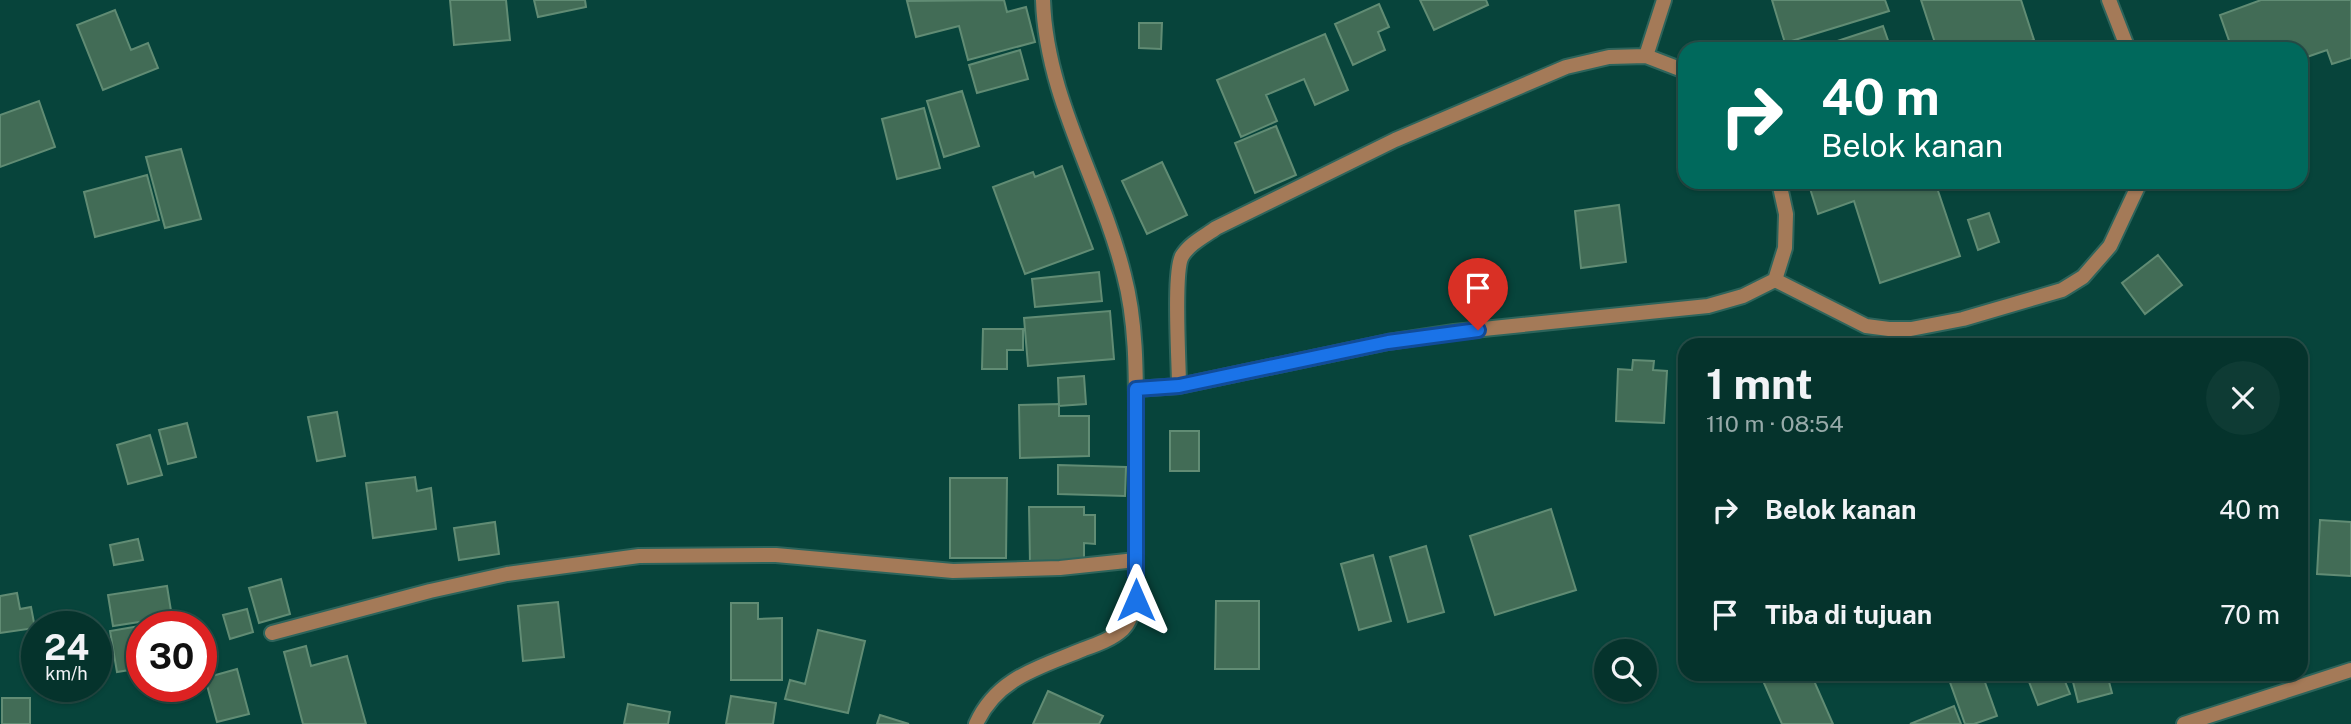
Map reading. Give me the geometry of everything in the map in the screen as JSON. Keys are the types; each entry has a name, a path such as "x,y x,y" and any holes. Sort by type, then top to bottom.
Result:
{"street":[{"path":"976,724 985,705 1004,687 1025,674 1110,638 1125,628 1136,600 1136,389 1132,313 1125,275 1111,232 1063,106 1049,50 1043,0"},
{"path":"1646,56 1664,0"},
{"path":"2109,0 2125,42"},
{"path":"1179,386 1177,277 1181,257 1193,244 1216,228 1395,140 1566,67 1609,57 1646,56 1678,68"},
{"path":"1136,389 1179,386 1414,338 1709,306 1743,296 1775,280 1786,248 1786,214 1781,189"},
{"path":"1775,280 1866,326 1889,330 1911,329 1964,319 2062,290 2083,277 2110,246 2137,189"},
{"path":"272,632 507,574 639,556 776,555 953,571 1060,568 1136,560"},
{"path":"2184,724 2351,670"}],"building":[{"path":"450,0 506,0 510,40 454,45"},
{"path":"534,0 585,0 586,7 538,17"},
{"path":"1004,0 1007,12 1026,7 1035,42 968,60 959,26 916,37 907,1"},
{"path":"1420,0 1486,0 1488,5 1434,30"},
{"path":"1772,0 1885,0 1889,11 1788,42 1785,42"},
{"path":"1921,0 2021,0 2034,40 2028,42 1935,42"},
{"path":"2261,0 2351,0 2351,58 2332,64 2327,50 2308,57 2308,42 2230,42 2220,15"},
{"path":"1379,4 1389,27 1378,32 1385,50 1353,65 1335,24"},
{"path":"115,10 131,50 148,43 158,68 103,90 77,25"},
{"path":"1139,23 1162,23 1161,49 1139,48"},
{"path":"1883,26 1889,42 1834,42"},
{"path":"1325,34 1348,90 1315,105 1304,79 1266,95 1277,121 1241,137 1217,80"},
{"path":"1020,50 1028,79 977,93 969,65"},
{"path":"962,91 979,146 944,157 927,101"},
{"path":"39,101 55,147 0,167 0,115"},
{"path":"924,108 940,168 897,179 882,119"},
{"path":"1276,126 1296,175 1255,193 1235,143"},
{"path":"181,149 201,219 165,228 146,157"},
{"path":"1162,162 1187,215 1147,234 1122,181"},
{"path":"1062,166 1093,249 1025,274 993,187 1033,172 1035,177"},
{"path":"147,175 159,220 95,237 84,192"},
{"path":"1810,189 1937,189 1960,256 1880,283 1854,201 1818,214"},
{"path":"1619,205 1626,262 1581,268 1575,211"},
{"path":"1989,213 1999,242 1978,250 1968,220"},
{"path":"2158,255 2182,285 2145,314 2122,283"},
{"path":"1099,272 1102,301 1035,307 1032,279"},
{"path":"1110,311 1114,359 1028,366 1024,318"},
{"path":"983,329 1023,329 1023,350 1007,350 1007,369 982,369"},
{"path":"1633,360 1654,361 1653,370 1667,371 1664,423 1616,421 1618,369 1632,370"},
{"path":"1084,376 1086,404 1059,406 1058,378"},
{"path":"1059,404 1059,416 1089,416 1089,456 1020,458 1019,405"},
{"path":"337,412 345,456 317,461 308,417"},
{"path":"187,423 196,457 168,464 159,430"},
{"path":"1170,431 1199,431 1199,471 1170,471"},
{"path":"150,435 162,475 128,484 117,445"},
{"path":"1058,465 1126,467 1125,496 1058,494"},
{"path":"415,477 417,491 431,488 436,529 373,538 366,483"},
{"path":"950,478 1007,478 1006,558 950,558"},
{"path":"1029,507 1084,507 1084,515 1095,515 1095,544 1084,543 1084,562 1030,563"},
{"path":"1551,509 1576,590 1495,615 1470,536"},
{"path":"2320,520 2351,522 2351,576 2317,574"},
{"path":"495,522 499,554 459,560 454,528"},
{"path":"138,539 143,560 114,565 110,545"},
{"path":"1426,546 1444,612 1408,622 1390,557"},
{"path":"1373,555 1391,621 1359,630 1341,564"},
{"path":"281,579 290,614 259,623 249,588"},
{"path":"167,586 171,611 126,611 126,624 113,626 108,595"},
{"path":"17,593 20,609 31,607 32,611 21,611 21,630 0,633 0,596"},
{"path":"1216,601 1259,601 1259,669 1215,669"},
{"path":"558,602 564,657 523,661 518,606"},
{"path":"731,603 758,603 758,619 782,618 782,680 731,680"},
{"path":"247,609 253,632 230,639 223,615"},
{"path":"126,628 126,671 117,672 112,631"},
{"path":"818,630 865,641 848,713 785,699 790,680 805,684"},
{"path":"306,646 311,666 347,656 366,724 303,724 284,652"},
{"path":"237,669 249,714 217,722 212,702 217,702 217,675"},
{"path":"1763,681 1814,681 1833,724 1782,724"},
{"path":"1950,681 1984,681 1997,716 1974,724 1965,724"},
{"path":"2029,681 2065,681 2070,694 2038,705"},
{"path":"2073,681 2109,681 2112,693 2078,702"},
{"path":"1048,691 1103,716 1099,724 1033,724"},
{"path":"731,696 776,703 773,724 726,724"},
{"path":"2,698 21,698 21,702 30,702 30,724 2,724"},
{"path":"628,704 670,712 668,724 624,724"},
{"path":"1954,706 1961,724 1910,724"},
{"path":"880,715 909,724 877,724"}],"route":[{"path":"1136,600 1136,389 1179,386 1388,342 1478,330"}]}
